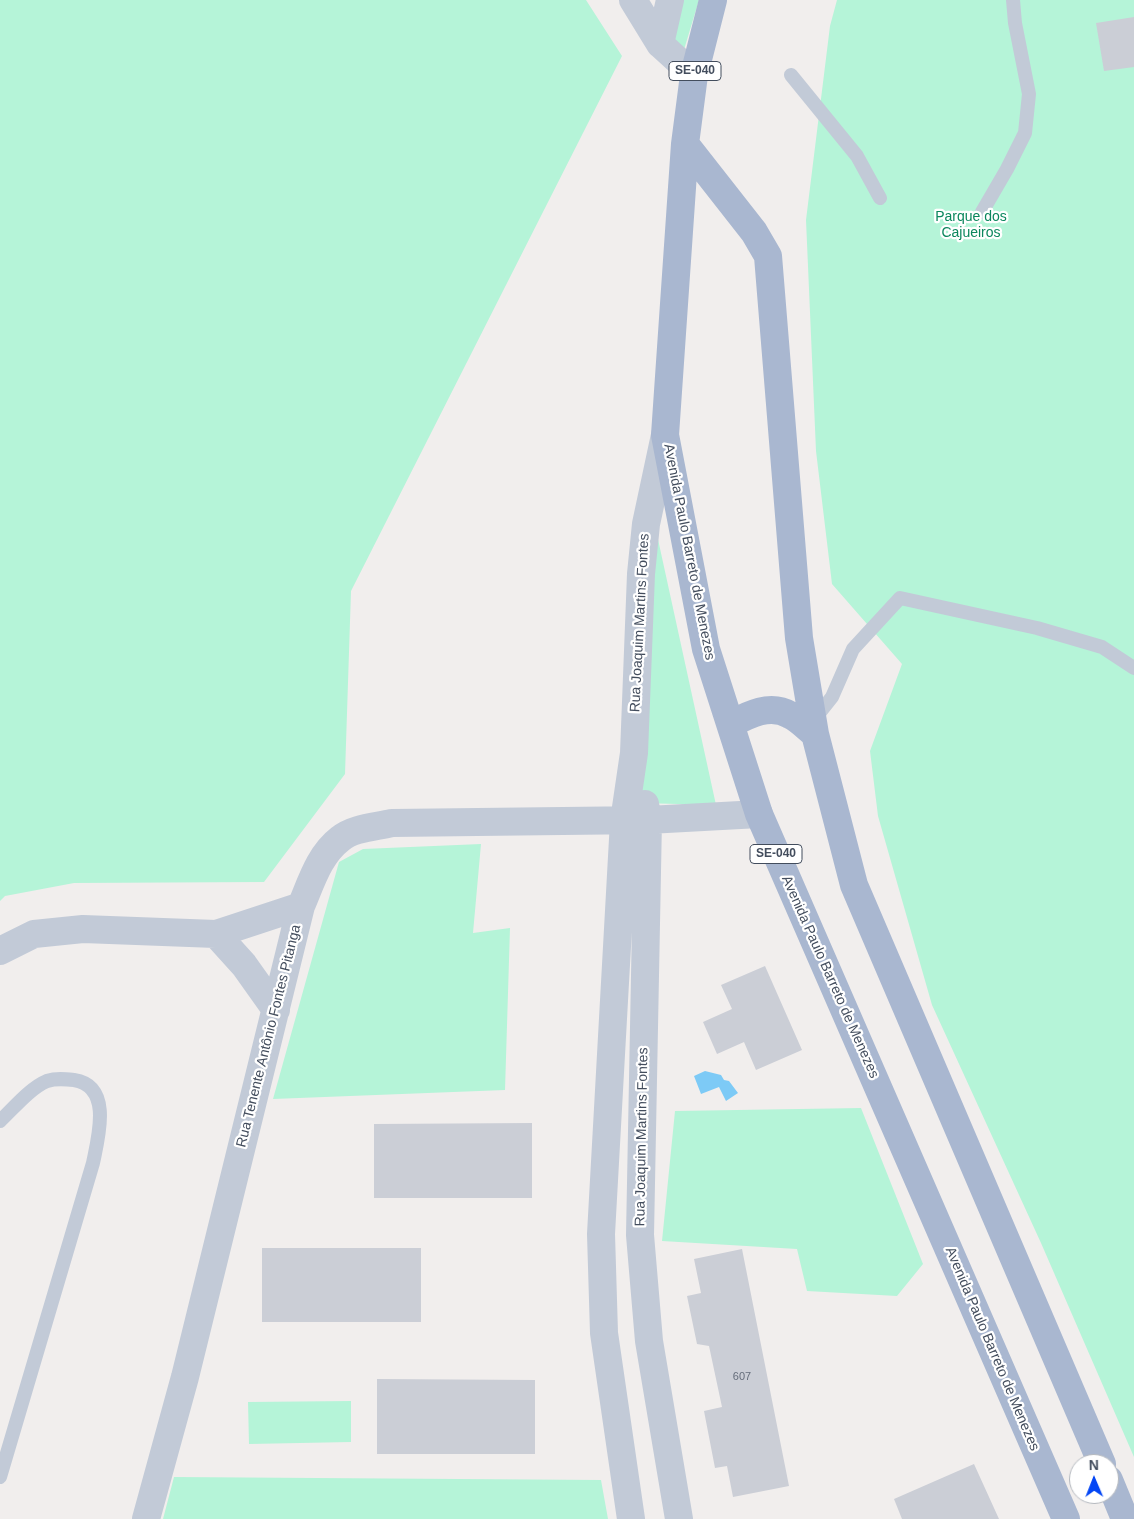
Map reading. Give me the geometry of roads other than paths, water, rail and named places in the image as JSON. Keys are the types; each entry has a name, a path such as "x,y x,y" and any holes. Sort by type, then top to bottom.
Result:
{"main road":[{"name":"Avenida Paulo Barreto de Menezes","path":"713,0 694,76 685,144 665,435 706,649 759,814 1066,1519"},
{"path":"685,144 754,232 768,256 799,638 814,728 854,885 1098,1454"},
{"path":"731,724 751,714 772,710 789,714 814,728"},
{"path":"1119,1504 1125,1519"}],"street":[{"path":"633,0 660,44 694,76"},
{"path":"660,44 670,0"},
{"name":"Rua Joaquim Martins Fontes","path":"665,435 646,524 641,574 634,753 640,1235 649,1341 679,1519"},
{"name":"Rua Tenente Antônio Fontes Pitanga","path":"146,1519 185,1378 301,906 324,855 340,838 361,830 392,824 636,821 759,814"},
{"name":"Rua Joaquim Martins Fontes","path":"631,1519 604,1333 600,1234 636,821"},
{"path":"0,951 34,934 83,929 216,934 301,906"},
{"path":"216,934 244,965 276,1010"}],"lane":[{"path":"982,212 1025,133 1029,94 1014,23 1013,0"},
{"path":"791,76 857,156 880,198"},
{"path":"814,728 832,697 853,648 900,598 1038,628 1102,647 1134,668"},
{"path":"0,1121 25,1096 47,1081 61,1079 80,1081 95,1092 100,1110 100,1130 92,1163 0,1477"}],"water":[{"path":"705,1071 721,1075 724,1080 729,1081 738,1093 726,1101 719,1087 701,1094 694,1076"}],"park label":[{"name":"Parque dos Cajueiros","path":"971,226"}]}
